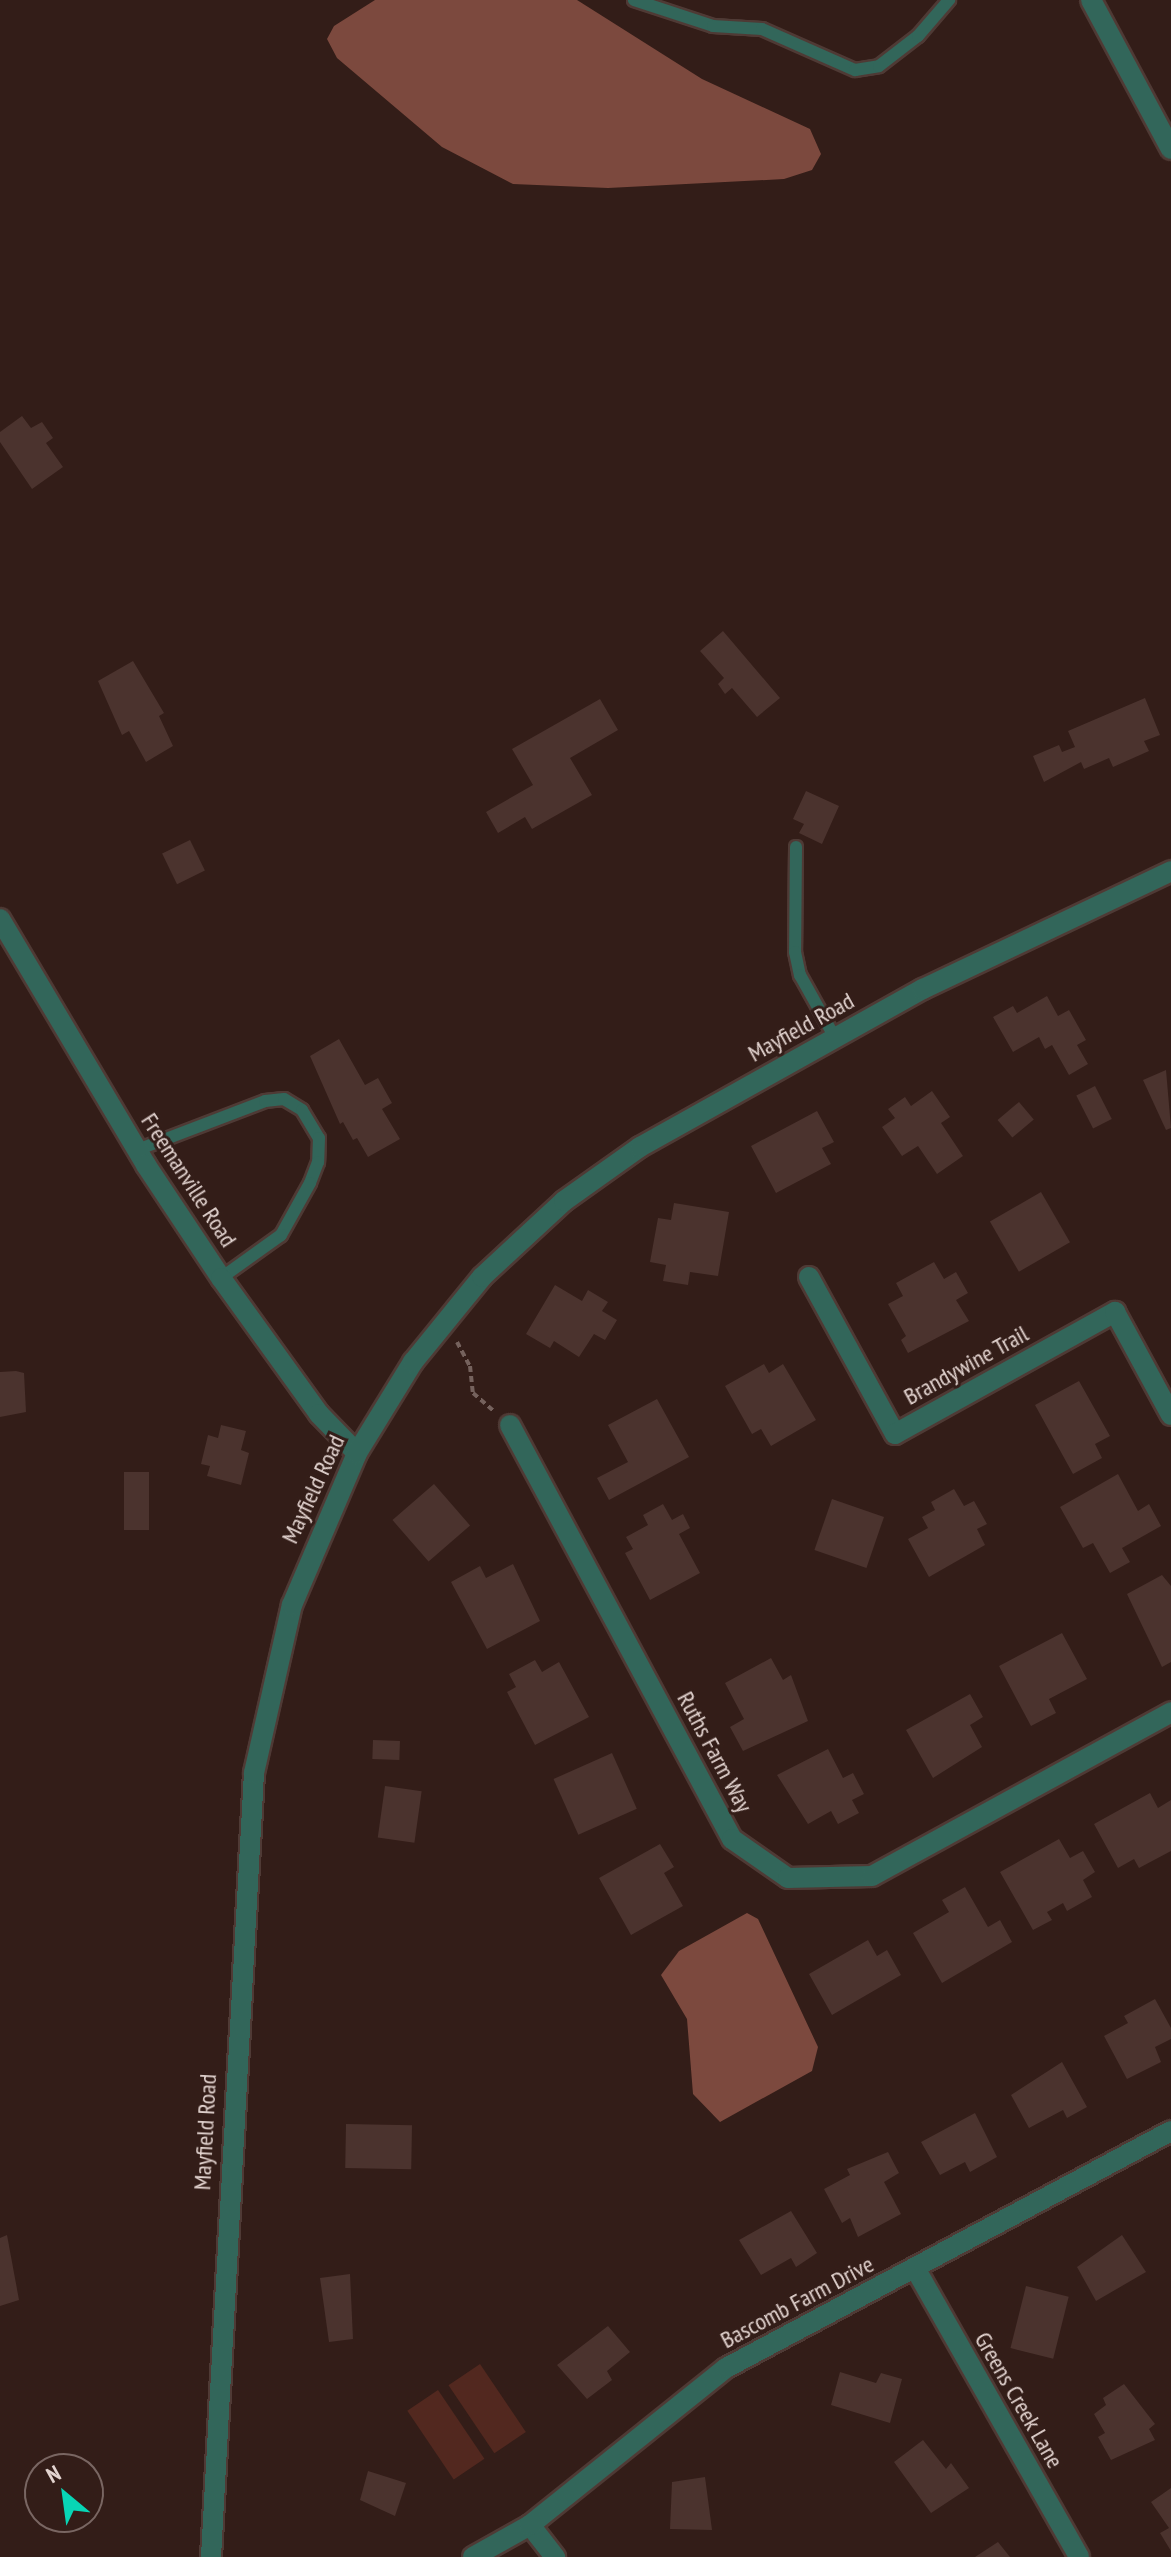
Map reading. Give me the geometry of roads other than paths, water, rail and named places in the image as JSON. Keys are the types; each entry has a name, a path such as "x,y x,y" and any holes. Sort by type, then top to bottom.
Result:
{"street":[{"path":"1091,0 1171,149"},
{"name":"Mayfield Road","path":"211,2557 254,1773 292,1605 357,1453 438,1331 482,1277 564,1201 646,1142 835,1038 1072,915 1171,871"},
{"name":"Freemanville Road","path":"0,919 137,1150 221,1278 319,1414 357,1453"},
{"name":"Brandywine Trail","path":"809,1277 895,1434 1115,1312 1171,1415"},
{"name":"Ruths Farm Way","path":"510,1425 732,1839 788,1878 872,1876 1171,1712"},
{"name":"Bascomb Farm Drive","path":"473,2557 530,2525 726,2368 1171,2131"},
{"name":"Greens Creek Lane","path":"915,2268 1079,2557"},
{"path":"530,2525 555,2557"}],"lane":[{"path":"634,0 713,26 762,29 855,70 879,66 918,36 949,0"},
{"path":"796,847 795,952 800,975 835,1038"},
{"path":"137,1150 265,1101 284,1099 302,1110 319,1138 318,1162 310,1183 281,1235 221,1278"}]}
